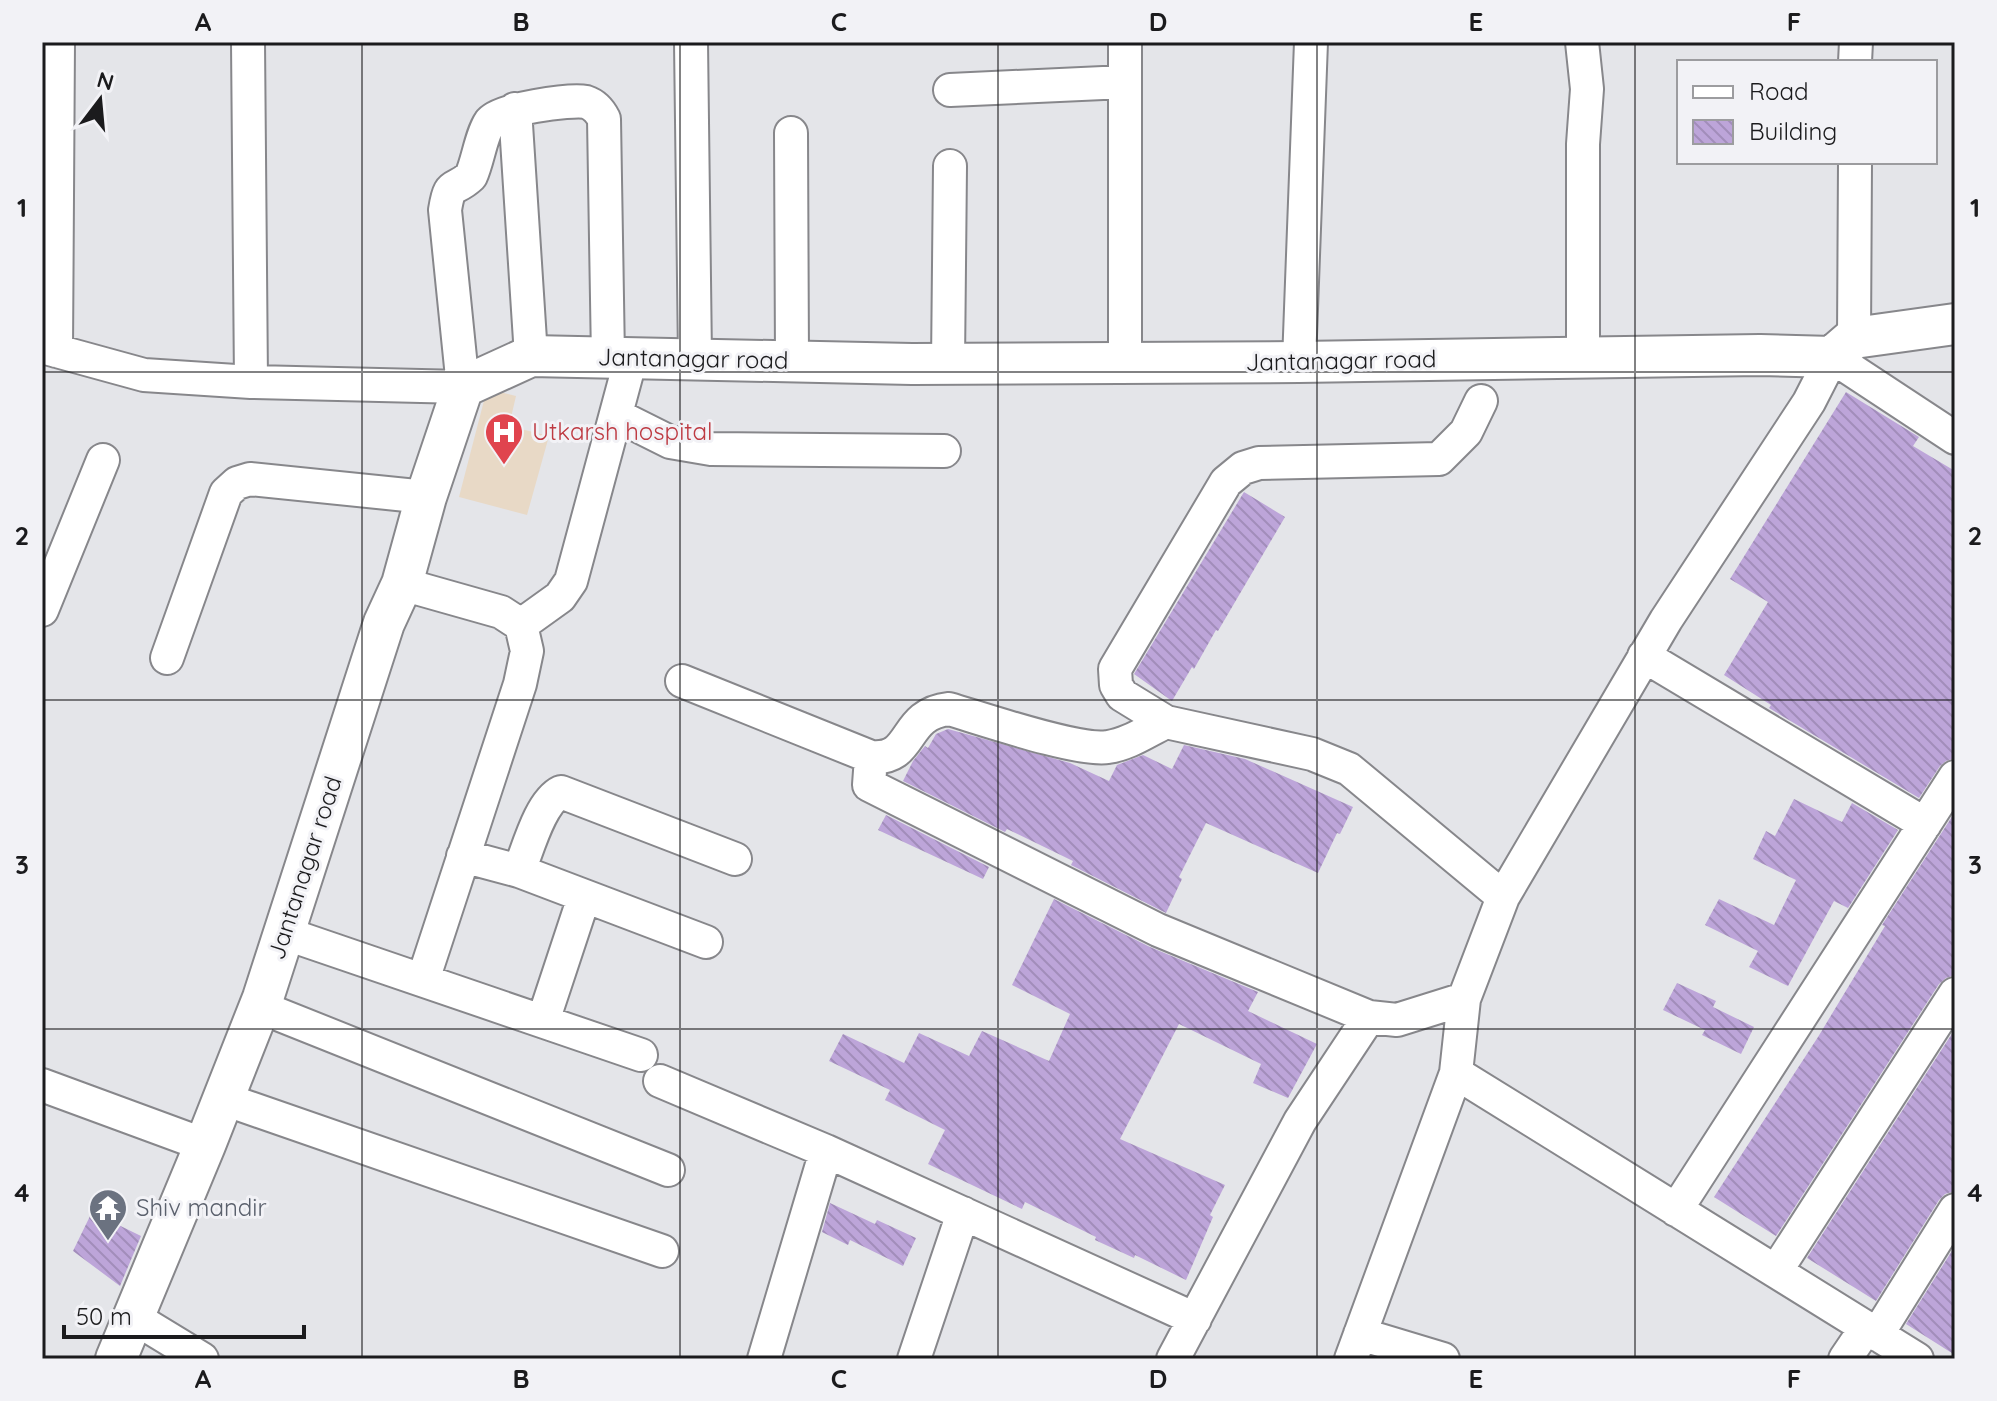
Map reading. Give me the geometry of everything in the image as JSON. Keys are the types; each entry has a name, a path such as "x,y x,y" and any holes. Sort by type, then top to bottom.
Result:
{"street":[{"path":"58,42 49,349 144,375 251,382 463,387 445,210 451,186 471,176 490,122 499,115 515,109 583,101 600,111 604,119 620,358 616,415 571,581 560,597 521,625"},
{"path":"248,42 251,382"},
{"path":"691,42 695,358"},
{"path":"1125,42 1125,363"},
{"path":"1299,362 1311,42"},
{"path":"1582,42 1587,89 1583,144 1583,357"},
{"path":"950,90 1125,82"},
{"path":"515,109 531,356"},
{"path":"791,133 792,361"},
{"path":"1443,1359 1355,1346 1456,1073 1464,999 1503,897 1644,656 1843,348 1855,164"},
{"path":"948,364 950,166"},
{"name":"Jantanagar road","path":"116,1359 260,1007 384,623 402,584 426,497 463,387 531,356 948,364 1760,355 1843,348 1955,324"},
{"path":"1843,348 1955,438"},
{"path":"1481,401 1466,432 1439,459 1259,463 1243,468 1226,482 1115,669 1116,685 1122,695 1166,722 1312,754 1349,769 1503,897"},
{"path":"616,415 670,442 711,449 944,451"},
{"path":"42,610 103,460"},
{"path":"167,658 226,493 237,483 250,479 426,497"},
{"path":"402,584 501,612 521,625 527,651 520,684 423,980"},
{"path":"1644,656 1925,824"},
{"path":"682,681 871,757 886,758 897,752 921,718 949,709 1080,746 1103,748 1120,745 1166,722"},
{"path":"871,757 869,785 1158,930 1369,1017 1397,1020 1464,999"},
{"path":"1676,1210 1955,777"},
{"path":"519,871 546,806 553,796 561,792 735,859"},
{"path":"463,856 519,871 706,942"},
{"path":"543,1021 584,897"},
{"path":"284,933 641,1055"},
{"path":"1776,1271 1955,994"},
{"path":"260,1007 668,1170"},
{"path":"1173,1359 1300,1121 1369,1017"},
{"path":"1456,1073 1917,1359"},
{"path":"660,1081 826,1151 1195,1319"},
{"path":"42,1085 205,1145"},
{"path":"224,1099 662,1251"},
{"path":"764,1359 826,1151"},
{"path":"1845,1359 1871,1331 1955,1210"},
{"path":"914,1359 963,1213"},
{"path":"133,1317 202,1359"}],"shaded area":[{"name":"Utkarsh hospital","path":"487,389 516,396 509,426 549,436 527,515 459,497"}],"building":[{"path":"1846,392 1919,437 1913,446 1955,471 1955,758 1940,766 1919,798 1769,708 1771,705 1724,675 1768,602 1730,579"},
{"path":"1244,492 1285,517 1218,631 1172,701 1134,674"},
{"path":"948,729 1070,763 1109,781 1117,765 1143,755 1172,769 1184,745 1245,759 1353,807 1318,873 1206,823 1179,877 1182,879 1166,913 1071,865 1073,861 1007,829 1005,832 903,781 925,746 928,748 936,734"},
{"path":"1794,799 1842,822 1852,803 1898,830 1848,908 1834,901 1788,986 1749,967 1758,951 1705,925 1719,899 1774,925 1796,880 1753,859 1766,831 1775,836"},
{"path":"1955,812 1955,975 1939,984 1776,1236 1714,1197 1818,1037 1885,926 1882,925"},
{"path":"886,815 989,867 983,879 878,830"},
{"path":"1054,899 1150,947 1258,992 1248,1011 1317,1044 1288,1098 1253,1083 1261,1064 1179,1024 1120,1139 1225,1185 1210,1215 1213,1217 1186,1280 1095,1240 1096,1237 1025,1202 1022,1209 928,1164 945,1130 885,1100 890,1090 829,1061 843,1034 904,1063 919,1033 969,1056 982,1031 1049,1061 1070,1014 1012,985"},
{"path":"1677,983 1716,1001 1713,1007 1754,1027 1741,1054 1702,1035 1705,1030 1663,1010"},
{"path":"1955,1029 1955,1191 1939,1200 1876,1301 1807,1258"},
{"path":"830,1203 875,1224 877,1220 916,1238 903,1266 850,1240 848,1245 822,1232"},
{"path":"92,1212 141,1236 120,1286 73,1251"},
{"path":"1955,1246 1955,1355 1906,1324"}],"place":[{"name":"Utkarsh hospital","path":"504,466"},
{"name":"Shiv mandir","path":"108,1242"}]}
